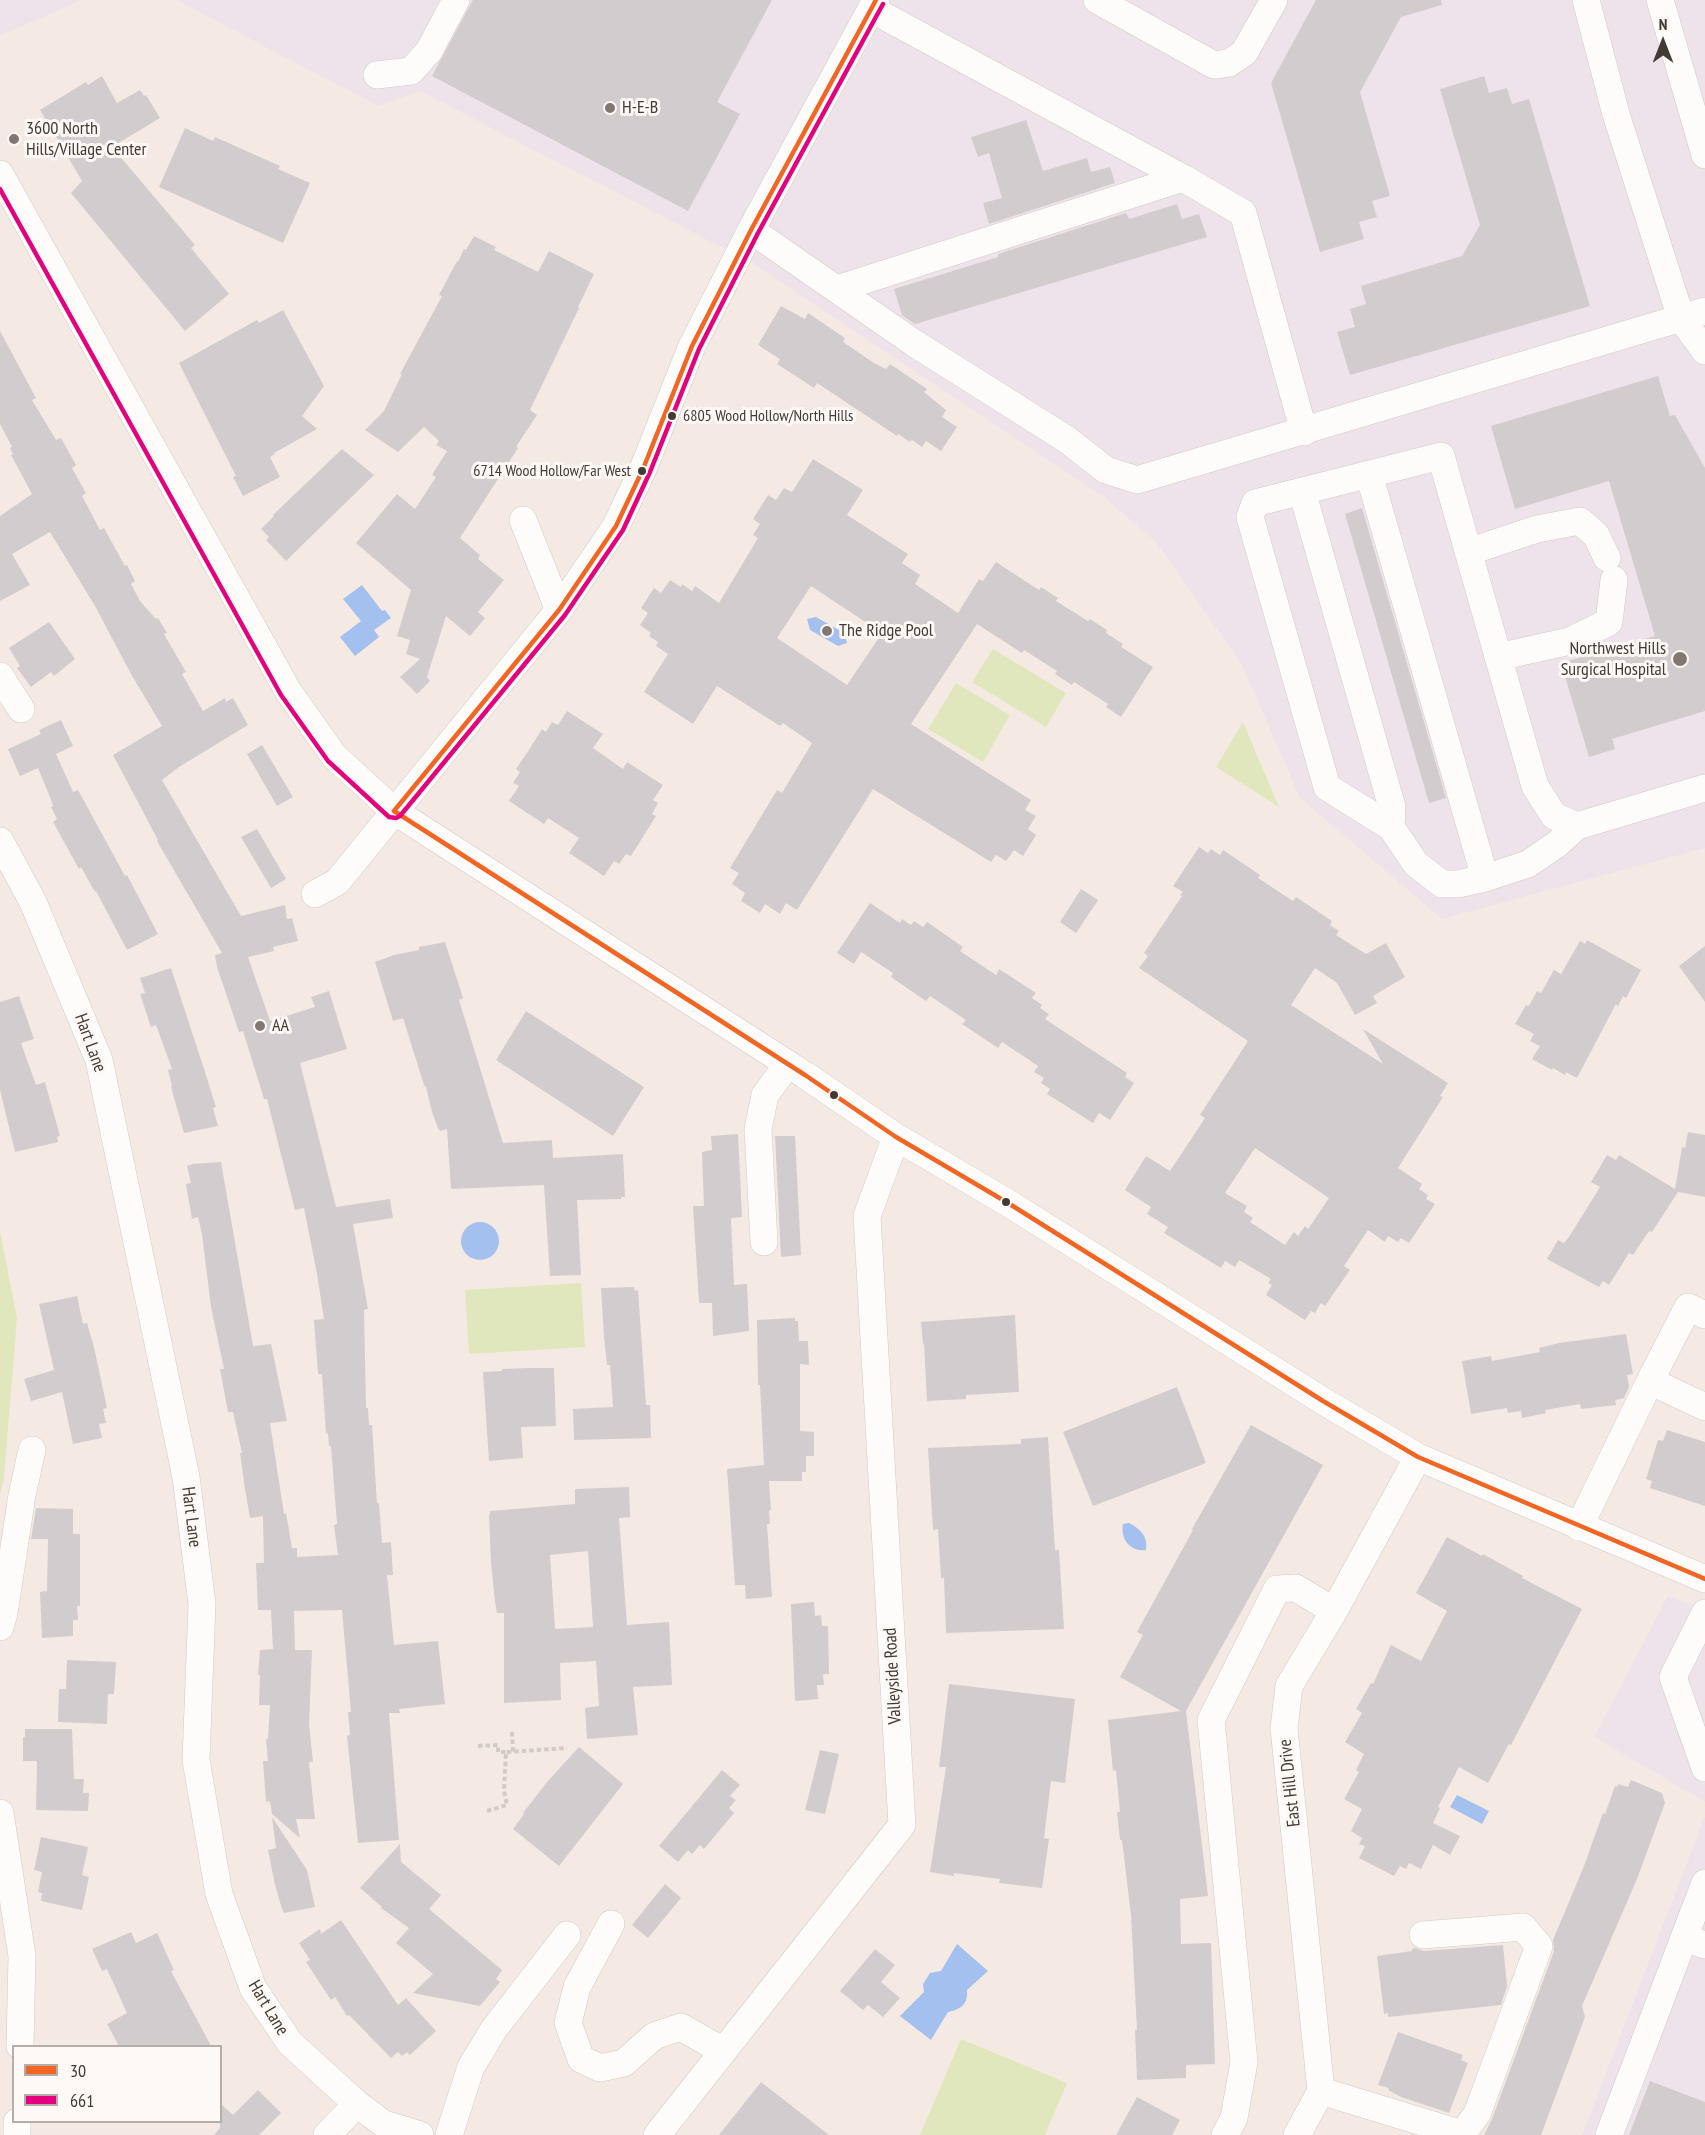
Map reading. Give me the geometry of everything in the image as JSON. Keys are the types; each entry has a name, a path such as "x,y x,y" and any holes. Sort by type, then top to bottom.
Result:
{"street":[{"path":"377,75 411,71 429,51 456,0"},
{"path":"1097,0 1214,64 1229,63 1244,53 1274,0"},
{"path":"1586,0 1616,114 1705,351"},
{"path":"1661,0 1705,155"},
{"path":"315,894 337,882 559,610 616,526 643,470 692,346 751,230 874,5 1242,213 1305,432"},
{"path":"0,174 288,691 334,756 394,811 788,1064 896,1137 1008,1203 1323,1401 1419,1457 1705,1579"},
{"path":"837,289 1183,178"},
{"path":"751,230 914,343 1066,440 1106,470 1137,480 1693,315"},
{"path":"1577,826 1554,816 1535,786 1441,456 1254,503 1250,517 1327,787 1391,827 1416,864 1442,884 1458,884 1485,878 1528,864 1557,844 1577,826 1705,788"},
{"path":"1368,474 1485,878"},
{"path":"1302,491 1392,807 1391,827"},
{"path":"523,520 559,610"},
{"path":"1468,552 1537,529 1580,521 1596,535 1611,569 1609,622 1570,641 1498,657"},
{"path":"0,676 21,709"},
{"name":"Hart Lane","path":"0,841 33,902 102,1071 186,1477 202,1604 196,1760 219,1894 253,1988 290,2043 357,2104 384,2124 420,2135"},
{"path":"764,1242 758,1129 765,1095 788,1064"},
{"name":"Valleyside Road","path":"657,2135 902,1825 867,1215 896,1137"},
{"path":"1579,1527 1688,1307 1705,1315"},
{"path":"1650,1381 1705,1407"},
{"path":"0,1627 22,1495 32,1450"},
{"name":"East Hill Drive","path":"1321,2091 1284,1728 1289,1686 1334,1611 1419,1457"},
{"path":"1225,2135 1234,2118 1244,2062 1211,1720 1277,1588 1296,1588 1334,1611"},
{"path":"1705,1613 1697,1652 1673,1677 1705,1768"},
{"path":"0,1813 22,1956 20,2045"},
{"path":"1610,2135 1695,1942 1705,1883"},
{"path":"611,1924 577,1987 568,2023 581,2059 600,2068 624,2063 654,2036 681,2027 723,2051"},
{"path":"1297,2135 1321,2091 1462,2134 1477,2114 1539,1946 1523,1927 1423,1935"},
{"path":"449,2135 471,2067 494,2029 567,1935"},
{"path":"327,2135 357,2104"}],"path":[{"path":"512,1732 513,1752"},
{"path":"478,1746 498,1745 498,1752 567,1748"},
{"path":"487,1811 507,1805 504,1791 506,1752"}],"shaded area":[{"path":"0,0 82,0 0,36"},
{"path":"176,0 1705,0 1705,848 1442,919 1300,798 1242,665 1156,542 1105,498 752,263 420,91 378,106"},
{"path":"1668,1596 1705,1611 1705,1802 1594,1737"},
{"path":"1705,1816 1705,2135 1582,2135"}],"green space":[{"path":"993,649 1066,693 1046,727 972,682"},
{"path":"956,683 1010,715 983,762 928,729"},
{"path":"1243,722 1279,807 1216,767"},
{"path":"0,1231 17,1318 4,1478 0,1495"},
{"path":"581,1283 585,1347 469,1354 465,1290"},
{"path":"961,2039 1067,2083 1045,2135 920,2135"}],"water":[{"path":"362,585 382,611 385,610 391,618 374,630 379,637 355,656 340,637 361,621 343,599"},
{"name":"The Ridge Pool","path":"816,617 844,633 847,643 838,646 810,630 807,619"},
{"path":"480,1222 494,1227 499,1241 494,1255 480,1260 466,1255 461,1241 466,1227"},
{"path":"1129,1523 1143,1534 1146,1550 1131,1547 1125,1540 1123,1524"},
{"path":"1457,1795 1489,1811 1482,1824 1450,1807"},
{"path":"957,1944 988,1971 967,1990 963,2006 948,2012 931,2040 900,2016 924,1992 923,1984 930,1973 941,1971"}],"building":[{"name":"H-E-B","path":"473,0 772,0 717,102 740,114 688,211 432,76"},
{"path":"1316,0 1441,0 1442,5 1401,17 1360,92 1390,196 1372,201 1377,217 1359,222 1364,239 1320,252 1271,83"},
{"path":"102,76 117,103 140,90 144,96 146,95 160,118 112,147 195,245 191,248 229,294 185,331 71,193 82,181 40,110 86,82 88,85"},
{"path":"1484,76 1489,93 1507,88 1512,104 1529,99 1590,306 1350,375 1337,332 1355,327 1350,309 1366,304 1361,286 1462,256 1480,225 1440,89"},
{"path":"1026,120 1043,171 1087,158 1091,172 1110,167 1115,183 989,224 983,203 1002,198 989,153 978,157 971,137"},
{"path":"185,128 213,141 215,137 280,166 278,169 310,183 283,243 159,187"},
{"path":"1177,204 1182,219 1199,214 1207,237 915,324 902,315 894,289 998,257 998,254 1126,213 1129,219"},
{"path":"474,236 496,247 494,250 538,272 549,251 594,274 530,410 537,415 460,538 480,555 478,559 504,580 478,612 485,618 470,636 446,616 427,677 430,681 417,694 400,677 420,659 406,654 410,640 397,636 411,590 356,543 397,494 415,509 436,477 432,475 447,451 436,445 439,441 424,427 398,452 365,430 384,411 402,374 400,374 442,296 439,295 464,249 466,250"},
{"path":"781,306 805,319 808,313 845,338 843,342 874,363 886,369 890,364 927,389 924,392 946,410 942,417 957,427 941,451 926,441 922,447 912,440 910,442 898,434 897,436 817,383 814,388 777,364 780,359 758,345"},
{"path":"283,310 324,386 302,416 317,429 274,453 270,457 280,477 243,496 233,477 236,476 179,363 257,320 259,323"},
{"path":"0,331 36,398 32,400 56,440 61,438 76,465 72,468 86,493 82,496 100,530 104,528 125,566 127,565 135,581 131,584 140,601 156,619 158,618 167,633 164,634 186,672 182,674 203,711 225,698 226,702 233,698 248,725 162,780 241,916 285,905 287,919 292,918 298,941 273,947 274,951 248,957 270,1021 315,1007 311,997 329,991 347,1049 300,1063 336,1207 390,1199 393,1218 353,1224 368,1309 364,1310 366,1408 368,1408 369,1425 372,1425 382,1543 391,1542 393,1575 387,1575 394,1645 438,1641 445,1704 399,1709 400,1713 389,1713 399,1840 358,1843 347,1736 350,1735 348,1712 351,1712 342,1610 294,1611 295,1650 312,1650 309,1724 313,1762 309,1762 315,1819 296,1819 300,1838 272,1814 270,1801 266,1802 263,1761 268,1761 266,1739 268,1739 270,1705 259,1705 260,1675 258,1675 260,1650 273,1649 271,1610 258,1610 256,1563 264,1563 263,1516 250,1518 240,1453 242,1453 233,1412 228,1412 220,1369 224,1369 211,1307 202,1234 198,1217 192,1219 186,1184 191,1183 187,1166 221,1162 253,1346 271,1344 287,1421 270,1423 284,1514 286,1513 292,1548 297,1548 297,1557 338,1555 334,1525 337,1524 331,1446 329,1446 328,1433 326,1434 322,1374 318,1374 314,1320 324,1319 317,1274 304,1208 295,1210 267,1099 264,1099 243,1031 239,1032 217,967 215,955 222,953 157,841 113,755 162,726 95,606 50,532 12,554 30,585 0,601 0,516 32,494 11,455 13,454 10,448 12,447 0,424"},
{"path":"1658,376 1670,416 1675,415 1705,468 1705,711 1612,739 1615,749 1589,757 1561,663 1655,636 1609,481 1515,509 1491,426"},
{"path":"342,449 374,475 286,561 266,540 269,537 261,529"},
{"path":"813,459 863,490 847,515 908,554 902,563 920,575 915,584 958,613 979,579 983,581 996,562 1039,590 1041,587 1058,598 1056,601 1088,621 1090,619 1107,630 1106,633 1123,644 1121,647 1153,667 1121,717 1106,707 1108,704 1074,682 1072,685 1055,674 1057,671 1024,650 1022,653 977,624 911,724 1031,800 1025,810 1036,816 1028,829 1036,835 1023,856 1014,850 1006,861 996,855 991,862 873,789 797,910 786,903 780,914 765,904 760,913 741,901 745,893 732,884 739,873 730,868 777,790 782,793 812,743 783,723 780,726 717,686 693,724 644,692 668,654 656,646 658,642 649,636 651,633 640,625 648,613 641,608 654,588 661,593 670,580 692,591 695,586 719,603 758,538 753,535 760,524 753,519 768,495 776,500 784,488 792,492","holes":["811,586 882,633 847,685 777,638"]},
{"path":"1362,508 1446,798 1429,803 1345,514"},
{"path":"49,622 75,659 54,676 51,672 31,687 17,668 20,666 9,648"},
{"path":"567,711 603,734 593,748 623,769 627,762 663,785 653,800 658,803 652,814 656,816 631,856 626,854 619,864 614,861 604,876 569,853 579,838 548,818 544,824 509,801 519,786 513,783 520,772 516,769 542,729 546,732 552,722 558,725"},
{"path":"61,720 73,746 56,754 73,792 78,790 158,934 127,950 96,891 81,867 79,869 53,822 57,819 38,768 20,776 8,749 41,734 39,730"},
{"path":"262,745 293,797 277,806 247,754"},
{"path":"257,829 286,879 271,888 241,837"},
{"path":"1199,847 1208,853 1211,849 1220,855 1223,850 1260,875 1258,878 1293,901 1296,897 1332,921 1330,925 1339,931 1336,935 1366,954 1386,943 1405,977 1373,996 1377,1003 1355,1015 1337,983 1315,968 1291,1005 1383,1064 1363,1029 1448,1083 1440,1096 1443,1097 1398,1168 1422,1184 1419,1189 1428,1195 1426,1199 1435,1204 1409,1243 1401,1238 1398,1242 1388,1236 1385,1242 1368,1230 1344,1266 1350,1270 1325,1306 1321,1303 1315,1313 1311,1311 1305,1320 1266,1295 1272,1285 1268,1283 1271,1279 1239,1260 1235,1267 1225,1261 1221,1268 1164,1233 1168,1227 1147,1214 1151,1207 1125,1190 1146,1156 1170,1171 1205,1118 1200,1115 1248,1041 1139,968 1148,956 1144,953 1182,896 1180,895 1183,892 1173,886","holes":["1255,1148 1329,1198 1308,1229 1305,1226 1298,1236 1294,1232 1285,1245 1250,1222 1253,1218 1244,1212 1247,1206 1225,1193"]},
{"path":"1081,889 1098,900 1076,933 1060,922"},
{"path":"870,903 900,923 902,919 911,925 914,921 923,927 927,922 963,947 960,951 996,975 999,969 1036,993 1032,998 1049,1014 1045,1019 1127,1073 1125,1077 1134,1083 1110,1120 1099,1113 1093,1123 1047,1094 1050,1089 1041,1083 1044,1078 1034,1072 1038,1066 1002,1042 998,1048 962,1024 966,1020 930,996 926,1001 891,977 893,973 861,952 854,964 837,953"},
{"path":"1587,940 1641,970 1626,998 1623,996 1618,1006 1616,1004 1577,1078 1566,1072 1565,1075 1553,1068 1552,1070 1532,1059 1540,1046 1530,1041 1534,1034 1515,1024 1537,991 1541,993 1554,970 1561,974 1580,941 1585,944"},
{"path":"445,942 463,998 459,1000 503,1143 552,1140 553,1158 623,1154 625,1197 577,1200 581,1275 550,1276 544,1185 451,1189 447,1129 440,1131 438,1128 403,1018 393,1021 375,962 419,950 419,947"},
{"path":"1705,946 1705,1002 1679,966"},
{"path":"171,968 216,1107 213,1108 218,1126 184,1133 171,1087 168,1070 172,1069 156,1025 151,1027 140,994 145,993 140,978"},
{"path":"19,996 34,1039 21,1043 36,1085 45,1082 60,1136 57,1137 58,1142 15,1152 0,1090 0,1002"},
{"path":"526,1011 644,1087 613,1136 496,1060"},
{"path":"1688,1132 1705,1135 1705,1197 1678,1192 1652,1232 1649,1231 1633,1255 1629,1253 1609,1285 1603,1281 1599,1287 1547,1259 1558,1240 1564,1243 1569,1237 1600,1187 1591,1182 1607,1155 1616,1160 1619,1155 1675,1189 1682,1147 1685,1148"},
{"path":"738,1134 742,1217 731,1218 734,1285 747,1284 749,1331 713,1336 712,1303 699,1303 693,1206 704,1206 702,1152 712,1150 711,1136"},
{"path":"775,1136 795,1136 801,1255 781,1257"},
{"path":"634,1287 635,1291 638,1290 646,1405 650,1405 651,1438 574,1440 573,1409 613,1407 610,1365 607,1365 604,1337 601,1288"},
{"path":"77,1296 83,1324 87,1323 94,1347 107,1408 103,1409 106,1423 99,1424 102,1438 73,1444 62,1392 31,1401 24,1379 54,1370 39,1304"},
{"path":"1015,1315 1019,1392 966,1395 966,1399 927,1401 921,1322"},
{"path":"795,1318 795,1321 798,1321 799,1341 808,1341 809,1365 800,1364 800,1431 814,1432 814,1456 806,1456 806,1472 802,1472 802,1481 769,1481 771,1510 769,1510 770,1524 767,1524 772,1597 746,1599 745,1585 735,1585 727,1469 764,1465 760,1385 758,1385 757,1320"},
{"path":"1626,1334 1633,1374 1627,1375 1629,1387 1624,1398 1615,1400 1616,1405 1581,1409 1580,1404 1545,1410 1546,1413 1522,1418 1521,1411 1508,1413 1507,1408 1471,1414 1462,1361 1491,1356 1492,1361 1540,1352 1539,1348 1559,1343"},
{"path":"554,1368 556,1426 521,1427 523,1458 489,1461 483,1372"},
{"path":"1177,1387 1206,1463 1093,1506 1063,1432"},
{"path":"1251,1425 1323,1465 1186,1711 1208,1896 1180,1899 1181,1944 1211,1943 1215,2064 1186,2065 1186,2078 1137,2080 1135,2030 1137,2030 1131,1915 1122,1840 1120,1840 1116,1770 1113,1771 1108,1720 1181,1711 1120,1677 1143,1635 1137,1632"},
{"path":"1667,1430 1705,1442 1705,1506 1650,1488 1652,1481 1646,1479 1658,1440 1663,1441"},
{"path":"1048,1437 1055,1550 1059,1550 1064,1629 946,1633 944,1578 941,1578 938,1529 933,1530 928,1448 1021,1444 1021,1439"},
{"path":"629,1487 630,1517 619,1518 627,1625 669,1622 672,1685 633,1687 638,1735 587,1739 585,1708 599,1706 596,1661 560,1663 561,1700 504,1703 504,1613 497,1613 495,1602 489,1514 490,1511 575,1504 575,1489","holes":["588,1551 593,1627 555,1629 550,1555"]},
{"path":"36,1508 73,1509 73,1534 80,1534 80,1606 77,1606 78,1620 73,1620 73,1636 42,1638 40,1592 47,1591 48,1539 31,1539"},
{"path":"1447,1537 1482,1556 1483,1554 1523,1576 1522,1578 1582,1609 1511,1745 1509,1744 1488,1783 1459,1767 1438,1807 1440,1808 1433,1823 1460,1836 1450,1855 1433,1845 1421,1869 1409,1863 1406,1869 1400,1866 1394,1876 1359,1858 1365,1846 1359,1844 1362,1838 1351,1831 1362,1809 1344,1799 1359,1772 1356,1770 1364,1754 1345,1742 1362,1713 1356,1709 1371,1683 1373,1684 1391,1645 1421,1661 1447,1611 1416,1593"},
{"path":"814,1602 815,1616 821,1615 822,1626 828,1626 829,1674 823,1674 824,1685 817,1685 818,1699 795,1701 791,1604"},
{"path":"67,1660 116,1662 114,1694 108,1694 107,1724 58,1722 59,1689 66,1689"},
{"path":"949,1684 1075,1699 1065,1783 1051,1781 1044,1838 1049,1839 1042,1888 999,1883 1000,1879 930,1872 946,1767 939,1767"},
{"path":"25,1729 72,1729 74,1779 84,1779 83,1793 89,1793 88,1811 36,1810 37,1761 23,1761"},
{"path":"579,1747 623,1784 559,1866 513,1829 547,1782"},
{"path":"820,1750 839,1754 825,1814 805,1810"},
{"path":"722,1770 740,1785 730,1796 736,1800 729,1808 734,1813 704,1849 700,1845 692,1854 688,1850 678,1862 659,1846"},
{"path":"1631,1780 1662,1793 1665,1803 1637,1879 1582,2006 1585,2017 1541,2135 1484,2135 1554,1951 1553,1940 1603,1813 1605,1814 1615,1786 1617,1787 1618,1784 1628,1787"},
{"path":"272,1817 307,1870 315,1907 284,1913 282,1909 268,1850 276,1848"},
{"path":"41,1837 88,1847 82,1875 89,1877 82,1910 41,1901 42,1893 38,1892 42,1872 34,1870"},
{"path":"400,1844 401,1862 441,1895 429,1909 502,1970 496,1979 500,1982 480,2006 413,1993 433,1974 396,1943 409,1928 381,1908 360,1888"},
{"path":"665,1884 681,1898 648,1938 632,1925"},
{"path":"341,1920 398,2005 406,1998 436,2031 410,2055 407,2052 402,2056 398,2052 391,2058 349,2015 347,2016 335,1997 331,2000 306,1962 310,1960 299,1943 320,1929 321,1934"},
{"path":"131,1932 136,1943 157,1933 174,1970 171,1971 210,2045 118,2045 107,2024 127,2013 107,1969 102,1971 92,1949"},
{"path":"1503,1945 1507,1986 1501,2005 1388,2017 1388,2013 1384,2014 1377,1956 1412,1951 1415,1948 1424,1951"},
{"path":"875,1949 895,1965 881,1982 900,1998 883,2017 868,2005 863,2010 840,1991"},
{"path":"1398,2032 1463,2055 1461,2060 1468,2063 1449,2113 1401,2097 1388,2090 1389,2088 1378,2085"},
{"path":"1650,2081 1705,2102 1705,2135 1629,2135"},
{"path":"761,2082 829,2135 719,2135"},
{"path":"258,2090 281,2113 259,2135 214,2135 222,2123 222,2105 233,2115"},
{"path":"1137,2097 1180,2120 1172,2135 1116,2135"}],"transit line":[{"name":"30","path":"394,811 559,610 616,526 643,469 692,346 751,230 876,0"},
{"name":"661","path":"0,189 281,695 328,761 389,817 396,818 565,615 623,530 650,472 699,349 758,233 883,4"},
{"name":"30","path":"394,811 805,1075 896,1137 1008,1203 1323,1401 1418,1457 1705,1579"}],"place":[{"name":"H-E-B","path":"610,108"},
{"name":"3600 North Hills/Village Center","path":"14,139"},
{"name":"6805 Wood Hollow/North Hills","path":"672,416"},
{"name":"6714 Wood Hollow/Far West","path":"642,471"},
{"name":"The Ridge Pool","path":"827,631"},
{"name":"Northwest Hills Surgical Hospital","path":"1680,659"},
{"name":"AA","path":"260,1026"}]}
